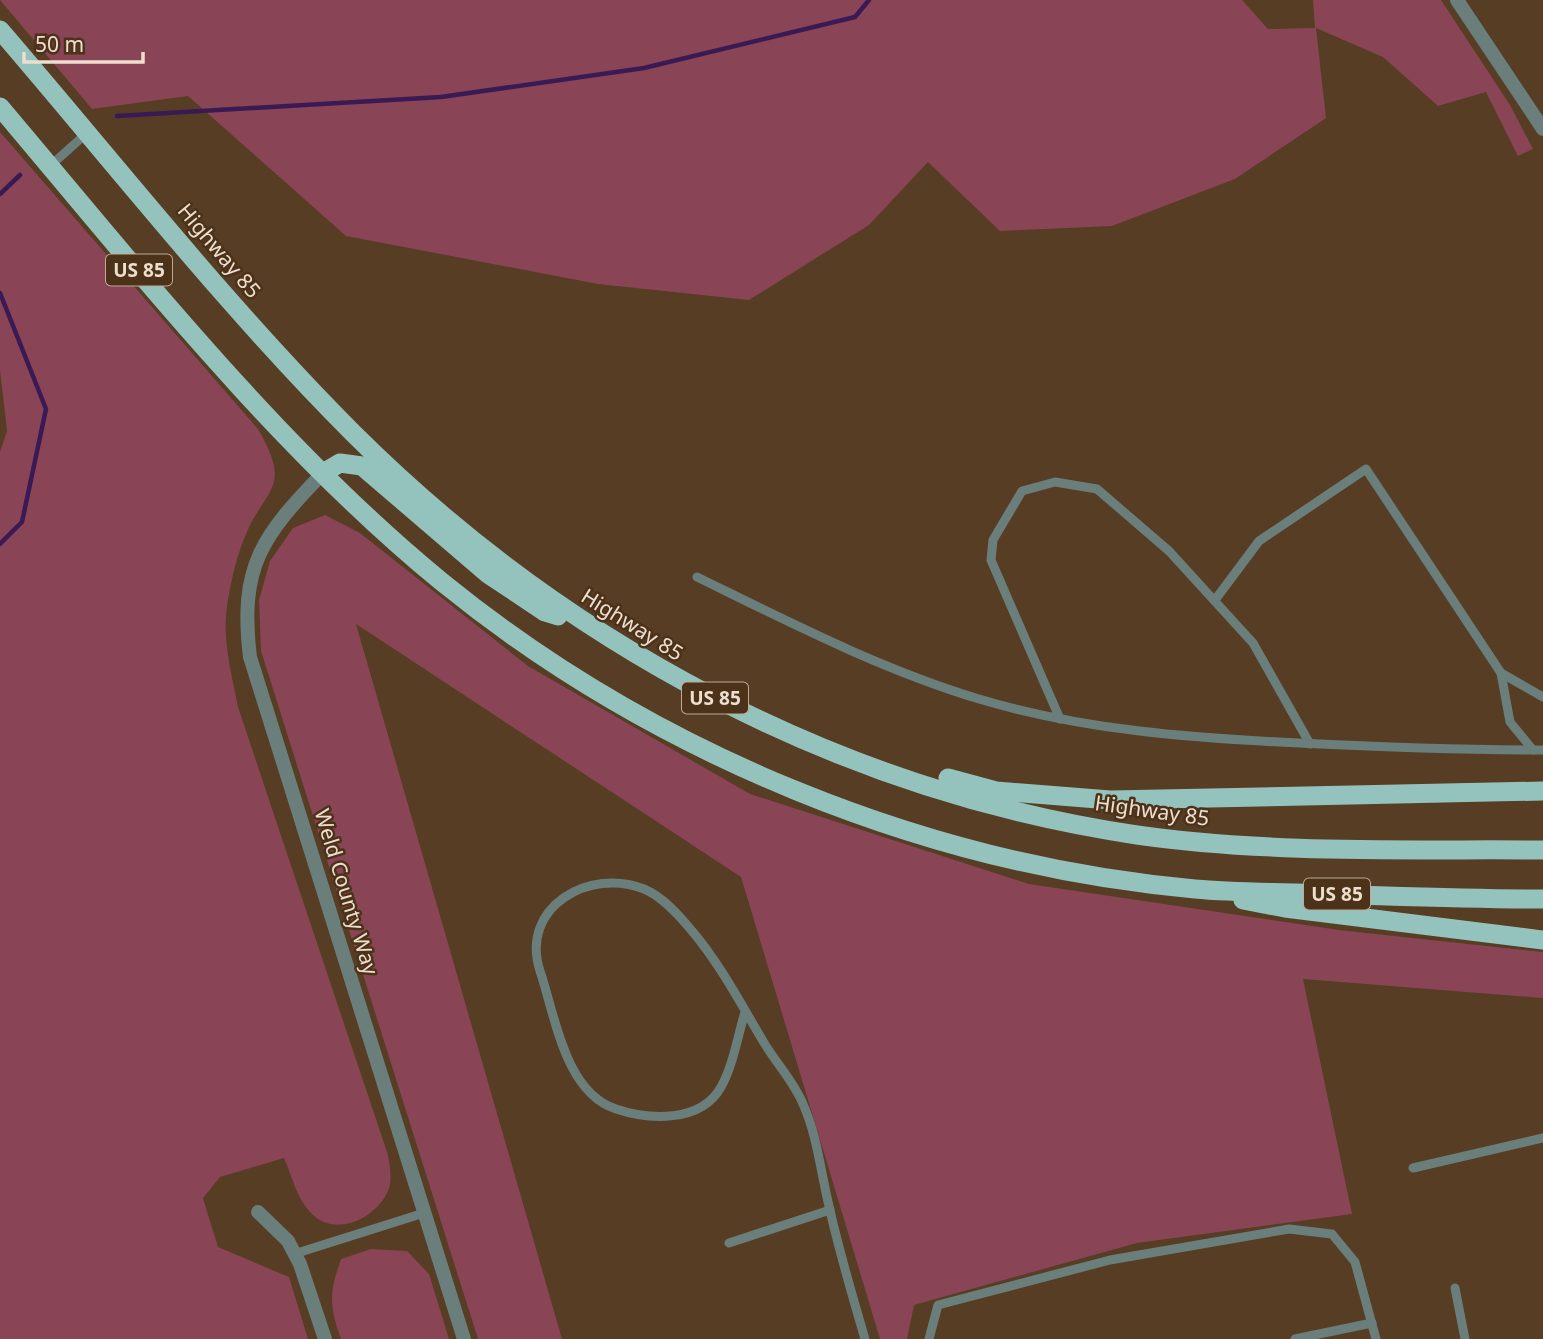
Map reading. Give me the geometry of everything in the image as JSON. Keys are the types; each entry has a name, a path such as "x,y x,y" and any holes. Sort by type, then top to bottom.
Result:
{"highway":[{"name":"Highway 85","path":"0,30 241,312 354,434 489,555 589,626 675,679 766,724 872,768 1037,816 1138,835 1248,846 1543,850"},
{"name":"US 85","path":"0,107 184,322 323,472 443,583 514,638 597,690 749,771 874,821 948,844 1088,873 1194,889 1543,899"},
{"path":"323,472 340,463 362,466 488,574 545,612 589,626"},
{"path":"872,768 920,771 996,791 1110,800 1543,791"},
{"path":"1194,889 1285,908 1543,940"}],"street":[{"path":"1457,0 1543,129"},
{"name":"Weld County Way","path":"323,472 289,507 255,565 247,590 246,616 250,657 464,1339"},
{"path":"258,1212 288,1241 325,1339"}],"lane":[{"path":"50,166 88,132"},
{"path":"1215,600 1259,541 1366,469 1501,673 1510,722 1538,750"},
{"path":"1060,719 991,560 993,540 1022,491 1055,482 1097,489 1169,551 1253,643 1310,744"},
{"path":"697,576 849,652 980,699 1060,719 1109,728 1215,739 1438,750 1538,750"},
{"path":"1501,673 1543,697"},
{"path":"745,1012 722,1087 707,1104 685,1113 660,1117 636,1116 609,1107 587,1092 566,1051 534,953 539,925 551,905 583,888 617,884 645,890 669,906 694,932 745,1012 803,1103 865,1339"},
{"path":"1413,1168 1543,1138"},
{"path":"729,1243 830,1210"},
{"path":"294,1254 424,1213"},
{"path":"929,1339 938,1305 1110,1261 1289,1229 1332,1234 1354,1262 1376,1339"},
{"path":"1455,1288 1465,1339"},
{"path":"1295,1339 1372,1323"}],"shaded area":[{"path":"0,0 1242,0 1268,29 1315,28 1313,0 1441,0 1510,105 1533,149 1518,156 1486,92 1438,106 1383,57 1316,28 1326,118 1235,179 1112,226 1000,231 928,162 869,225 749,300 598,284 346,236 188,96 92,109"},
{"path":"0,132 258,429 274,465 272,488 252,522 238,555 226,619 228,657 238,707 388,1155 390,1179 387,1193 373,1211 363,1218 341,1225 319,1220 310,1212 298,1193 284,1158 220,1177 203,1198 218,1247 289,1277 308,1339 0,1339 0,452 7,431 0,370"},
{"path":"325,515 360,533 528,666 750,794 1029,884 1339,930 1543,952 1543,998 1303,979 1352,1214 1137,1243 914,1305 907,1339 880,1339 741,877 356,624 562,1339 478,1339 261,651 259,600 270,561 293,528"},
{"path":"371,1249 407,1251 429,1274 449,1339 341,1339 332,1299 341,1259"}],"waterway":[{"path":"117,116 441,97 644,68 855,17 869,0"},
{"path":"0,194 20,175"},
{"path":"0,293 46,409 22,522 0,544"}]}
